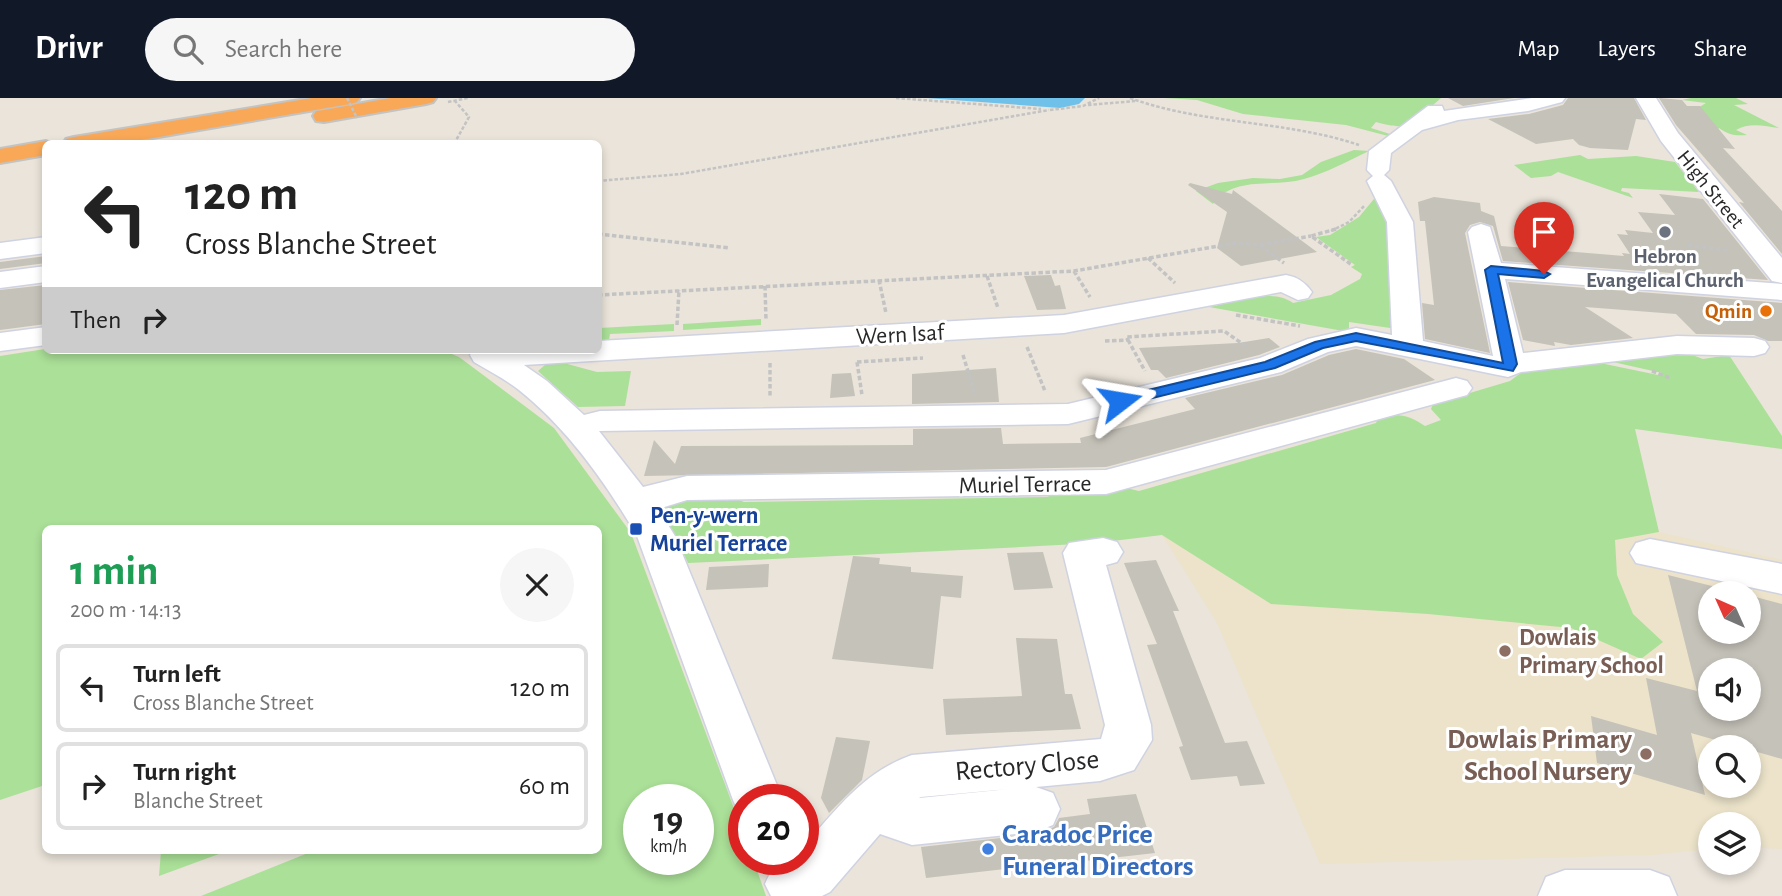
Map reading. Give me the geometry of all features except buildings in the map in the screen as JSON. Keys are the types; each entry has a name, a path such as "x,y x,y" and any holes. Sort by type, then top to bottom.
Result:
{"highway":[{"path":"182,140 426,98"},
{"path":"102,140 351,105"},
{"path":"0,156 42,149"},
{"path":"0,170 42,163"}],"street":[{"path":"1408,347 1400,222 1380,172 1416,125 1450,98"},
{"path":"1416,125 1469,112 1528,105 1555,98"},
{"name":"High Street","path":"1647,98 1669,136 1782,275"},
{"path":"1481,232 1509,366"},
{"path":"0,251 42,246"},
{"path":"1491,270 1782,292"},
{"path":"0,280 42,275"},
{"name":"Wern Isaf","path":"602,351 890,335 1020,340 1085,321 1286,283 1298,292"},
{"path":"0,342 42,337"},
{"path":"576,427 600,421 1068,414 1270,365 1288,343 1356,337 1509,366 1677,345 1754,347"},
{"name":"Wern Isaf","path":"487,357 538,354"},
{"path":"487,357 535,387 576,427 637,503 656,536 752,784"},
{"name":"Muriel Terrace","path":"637,503 668,491 687,488 1106,482 1417,410 1509,366"},
{"name":"Rectory Close","path":"790,880 811,874 882,795 912,776 1100,760 1117,755 1128,740 1128,725 1083,553 1102,552"},
{"path":"1650,553 1782,579"},
{"path":"874,803 896,817 912,822 1035,809"},
{"path":"1566,896 1650,896"}],"path":[{"path":"896,98 1049,110 1136,100"},
{"path":"1084,106 1099,98"},
{"path":"602,295 1074,271 1236,243 1260,245 1333,231 1361,212 1373,192 1380,172 1326,134 1160,110 1130,98"},
{"path":"455,100 469,117 456,140"},
{"path":"602,181 681,174 1049,110"},
{"path":"602,233 730,248"},
{"path":"1311,236 1352,265"},
{"path":"1688,245 1766,256"},
{"path":"987,276 1047,398"},
{"path":"879,280 890,335"},
{"path":"765,286 766,320"},
{"path":"678,324 679,290"},
{"path":"1245,317 1288,343"},
{"path":"1149,378 1126,337 1224,331 1288,343"},
{"path":"1020,340 1040,346"},
{"path":"1103,342 1128,340"},
{"path":"963,355 976,400"},
{"path":"857,359 863,402"},
{"path":"770,366 771,405"}],"shaded area":[{"name":"Dowlais Primary School","path":"1659,532 1782,560 1782,849 1761,848 1761,812 1698,812 1698,850 1653,855 1320,864 1217,623 1162,535 1615,539"}],"green space":[{"path":"1164,98 1441,98 1412,123 1398,126 1376,122 1371,128 1393,135 1392,137 1346,125 1243,114 1197,100"},
{"path":"1736,98 1748,104 1734,105 1779,128 1746,126 1736,130 1747,135 1739,135 1729,134 1719,128 1714,135 1691,112 1706,103 1682,100"},
{"path":"1354,150 1369,151 1304,179 1232,189 1213,204 1196,191 1218,183 1302,175 1321,162"},
{"path":"1580,155 1588,159 1636,156 1675,162 1699,192 1622,188 1621,191 1629,193 1633,198 1558,172 1551,176 1531,178 1514,165"},
{"path":"1379,193 1392,215 1397,329 1349,322 1349,332 1209,307 1263,296 1284,298 1293,303 1331,295 1360,279 1362,274 1351,267 1355,265 1316,237 1330,235 1359,217"},
{"path":"761,319 761,325 683,330 683,324"},
{"path":"674,324 674,331 610,334 609,340 602,342 602,328"},
{"path":"42,349 42,354 452,354 554,428 631,533 728,792 728,875 759,875 766,896 201,896 306,854 602,854 602,525 42,525 42,786 0,800 0,356"},
{"path":"1684,352 1703,359 1729,355 1782,436 1782,449 1635,429 1659,532 1615,540 1617,575 1633,614 1663,642 1641,659 1571,628 1428,614 1271,604 1162,535 1096,543 688,563 666,518 665,508 683,500 704,496 726,497 744,502 1047,497 1069,490 1093,487 1139,491 1376,423 1378,418 1385,416 1402,416 1425,426 1441,420 1431,409 1433,404 1510,381 1526,369 1600,363 1658,375 1662,373 1604,360"},
{"path":"560,362 597,372 631,371 625,406 578,407 538,371 546,364"},
{"path":"161,854 219,854 159,876"}],"water":[{"path":"926,98 1085,98 1079,104 1060,108"}],"place":[{"name":"Hebron Evangelical Church","path":"1665,232"},
{"name":"Qmin","path":"1766,311"},
{"name":"Pen-y-wern Muriel Terrace","path":"636,529"},
{"name":"Dowlais Primary School","path":"1505,651"},
{"name":"Dowlais Primary School Nursery","path":"1646,754"},
{"name":"Caradoc Price Funeral Directors","path":"988,849"}],"route":[{"path":"1120,401 1270,365 1319,345 1356,337 1508,368 1510,364 1491,270 1544,274"}]}
